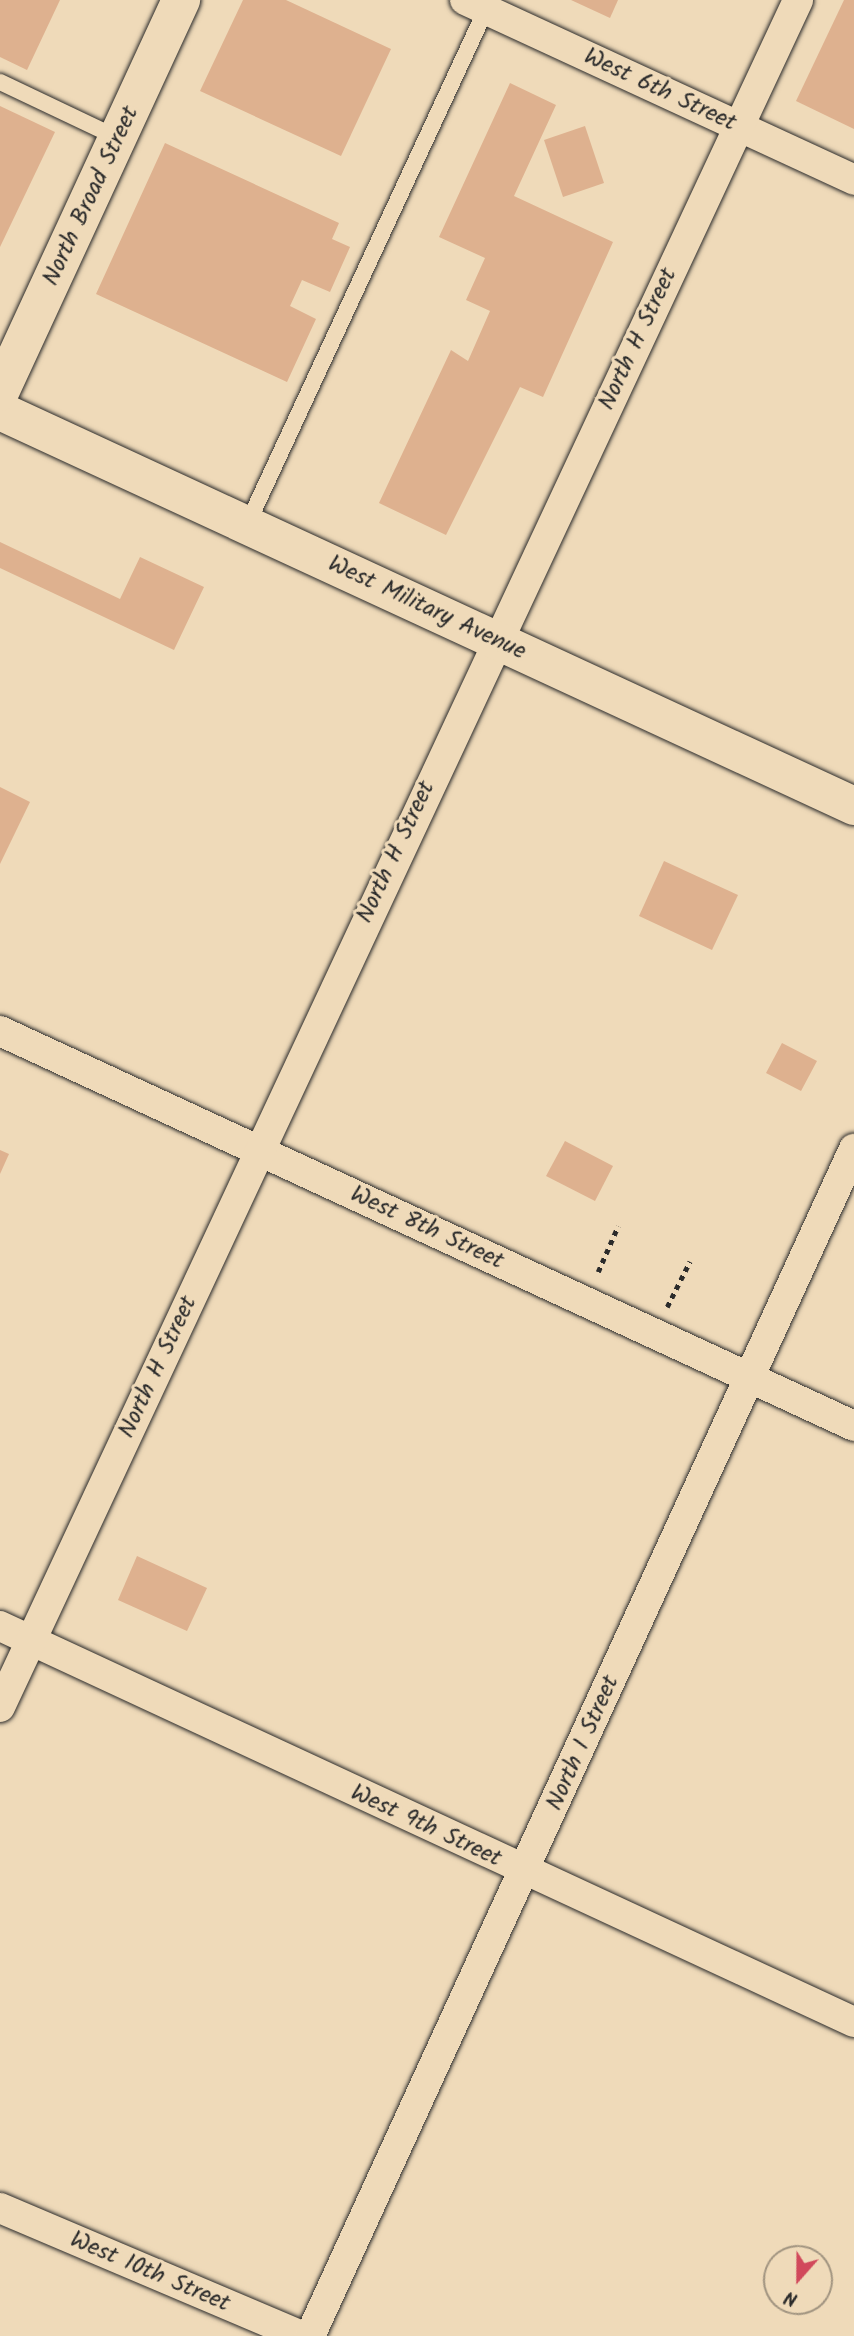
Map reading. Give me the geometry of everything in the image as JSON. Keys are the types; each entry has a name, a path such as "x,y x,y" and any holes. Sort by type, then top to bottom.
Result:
{"main road":[{"name":"North Broad Street","path":"0,392 181,0"},
{"name":"West Military Avenue","path":"0,411 854,806"}],"street":[{"name":"North H Street","path":"0,1707 495,639 798,0"},
{"name":"West 6th Street","path":"480,3 854,180"},
{"name":"West 8th Street","path":"0,1031 854,1426"},
{"name":"North I Street","path":"310,2336 854,1149"},
{"name":"West 9th Street","path":"0,1626 524,1872 854,2022"},
{"name":"West 10th Street","path":"0,2208 301,2336"}],"lane":[{"path":"247,526 480,3"},
{"path":"0,82 118,138"}],"path":[{"path":"593,1282 618,1226"},
{"path":"664,1313 690,1261"}],"building":[{"path":"0,0 60,0 27,70 0,57"},
{"path":"243,0 286,0 391,49 341,156 200,91"},
{"path":"571,0 618,0 610,18"},
{"path":"844,0 854,0 854,129 796,101"},
{"path":"510,83 556,105 514,196 613,242 543,397 520,387 446,535 379,503 451,350 468,361 490,311 466,300 485,258 439,237"},
{"path":"0,106 55,132 0,247"},
{"path":"585,126 604,183 563,197 544,140"},
{"path":"165,143 339,223 332,239 350,247 330,292 302,280 290,306 316,319 287,382 96,294"},
{"path":"0,542 120,599 140,557 204,587 174,650 0,568"},
{"path":"0,787 30,802 0,864"},
{"path":"664,861 738,895 712,950 639,916"},
{"path":"782,1043 817,1061 801,1091 766,1073"},
{"path":"565,1141 613,1166 595,1201 546,1176"},
{"path":"0,1150 9,1154 0,1174"},
{"path":"137,1556 207,1588 187,1631 118,1600"}]}
